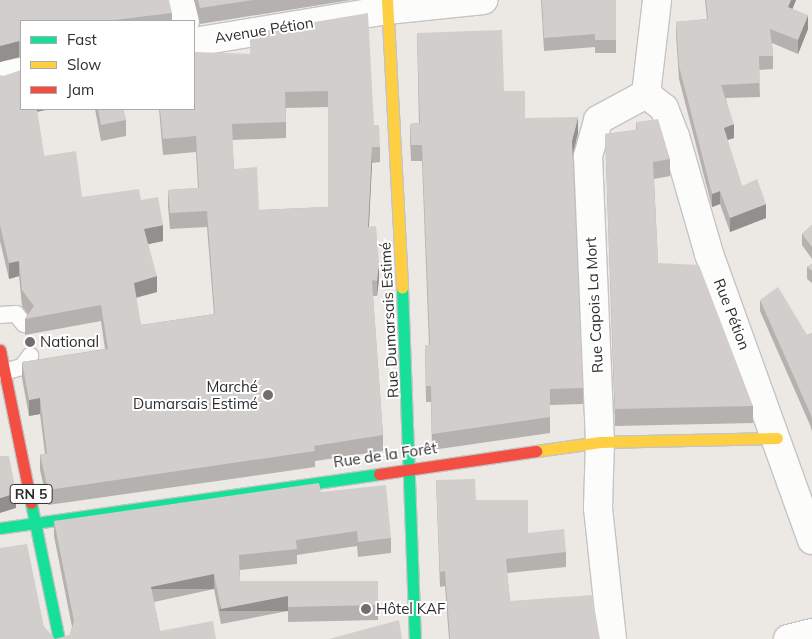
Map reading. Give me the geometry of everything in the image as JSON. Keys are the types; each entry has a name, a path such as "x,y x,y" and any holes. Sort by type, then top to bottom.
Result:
{"main road":[{"name":"Rue Dumarsais Estimé","path":"387,5 412,466 415,639"},
{"name":"RN 5","path":"0,350 59,639"},
{"name":"Rue de la Forêt","path":"0,528 36,520 412,466 600,442 777,438"}],"street":[{"path":"180,0 185,20"},
{"name":"Avenue Pétion","path":"195,42 387,5 483,0"},
{"path":"646,94 657,0"},
{"path":"0,76 20,72"},
{"name":"Rue Pétion","path":"646,94 664,108 672,129 709,254 777,438 812,540"},
{"name":"Rue Capois La Mort","path":"612,639 598,508 600,442 588,156 598,120 646,94"},
{"path":"788,639 812,633"}],"lane":[{"path":"0,315 16,314 24,324"},
{"path":"4,372 22,367 30,356"}],"building":[{"path":"0,0 169,0 172,13 114,20 20,20 20,42 0,46"},
{"path":"198,0 253,0 200,8"},
{"path":"542,0 616,0 616,40 595,40 595,34 544,38"},
{"path":"706,0 791,0 788,7 808,15 798,40 770,29 773,56 759,56 760,83 721,85 734,124 724,128 742,186 757,179 766,204 730,218 720,191 712,194 679,66 676,22 708,19"},
{"path":"368,13 374,125 379,125 380,147 372,147 368,227 376,226 379,262 377,281 372,280 383,435 314,446 315,451 48,490 40,454 47,454 40,398 29,400 22,362 108,349 101,305 25,319 34,306 22,290 19,261 9,263 0,225 0,75 3,76 20,70 20,110 37,110 44,156 76,151 82,197 139,189 141,200 158,197 163,225 144,229 157,276 134,283 141,325 215,314 207,211 170,213 168,190 199,188 196,136 163,139 160,110 195,110 195,52 250,54 250,33","holes":["328,91 328,207 259,210 257,167 234,169 232,124 286,122 285,92"]},
{"path":"502,30 504,91 525,91 525,118 578,117 572,141 583,388 550,389 550,417 432,434 431,386 426,386 425,345 430,345 422,145 411,145 410,124 420,123 417,33"},
{"path":"98,110 123,110 126,120 101,125"},
{"path":"658,119 670,159 653,162 658,263 699,265 753,406 615,409 605,134 637,130 636,122"},
{"path":"812,225 812,247 802,234"},
{"path":"812,264 812,271 807,267"},
{"path":"778,287 807,335 812,333 812,419 760,300"},
{"path":"0,456 9,456 16,493 0,498"},
{"path":"475,479 476,500 528,500 528,533 564,529 566,552 506,559 510,601 592,595 600,639 450,639 445,571 440,572 436,480"},
{"path":"319,483 321,492 386,485 391,538 358,542 357,531 296,540 297,549 239,555 240,581 378,581 378,605 288,607 288,596 221,609 214,574 151,587 160,631 213,621 216,639 55,639 70,635 74,621 54,521"},
{"path":"27,544 44,627 55,639 0,639 0,548"},
{"path":"399,620 402,639 329,639"}],"traffic: fast":[{"path":"402,288 415,639"},
{"path":"0,528 379,474"},
{"path":"31,503 59,639"}],"traffic: slow":[{"path":"387,0 402,288"},
{"path":"536,451 600,442 777,438"}],"traffic: jam":[{"path":"0,350 31,503"},
{"path":"379,474 536,451"}],"place":[{"name":"National","path":"30,342"},
{"name":"Marché Dumarsais Estimé","path":"268,395"},
{"name":"Hôtel KAF","path":"366,609"}]}
